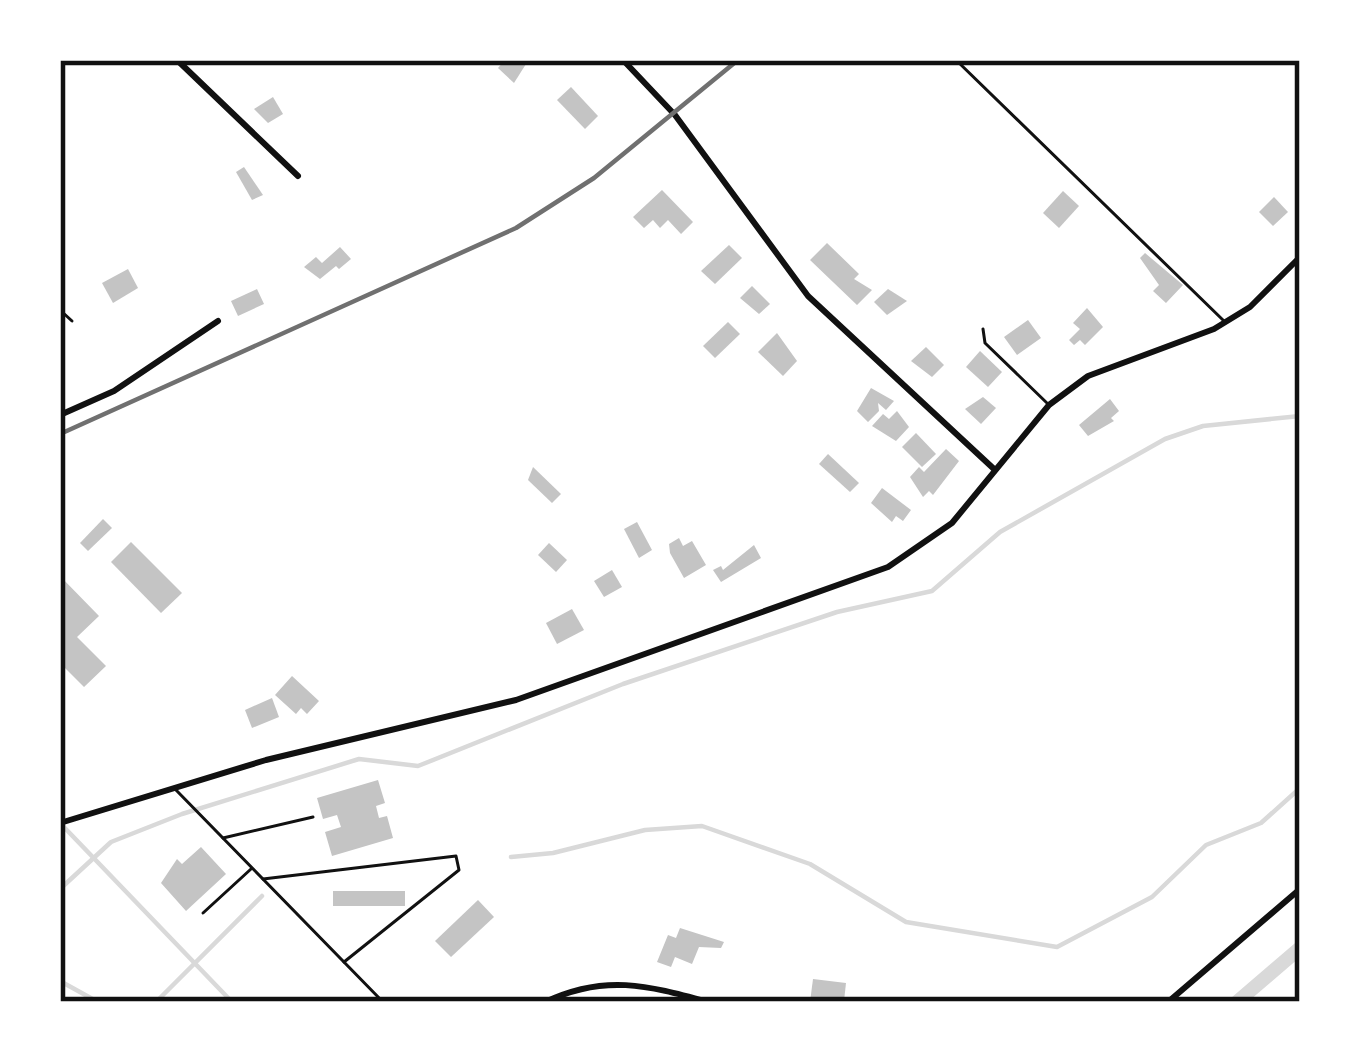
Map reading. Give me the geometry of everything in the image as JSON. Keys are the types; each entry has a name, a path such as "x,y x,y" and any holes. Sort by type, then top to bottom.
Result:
{"street":[{"path":"177,60 298,176"},
{"path":"623,60 675,115 808,296 995,470"},
{"path":"60,824 266,760 516,700 888,567 952,523 1049,405 1088,376 1225,322 1250,307 1300,257"},
{"path":"60,416 114,391 218,321"},
{"path":"1168,1002 1300,890"},
{"path":"544,1002 583,986 623,981 708,1002"}],"lane":[{"path":"956,60 1207,299 1225,322"},
{"path":"60,310 73,321"},
{"path":"983,329 985,343 1049,405"},
{"path":"174,788 383,1002"},
{"path":"223,838 313,817"},
{"path":"263,879 456,856 459,870 344,962"},
{"path":"203,913 252,868"}],"building":[{"path":"505,60 526,64 514,83 498,68"},
{"path":"571,87 598,116 585,129 557,100"},
{"path":"273,97 283,114 268,123 254,109"},
{"path":"244,167 263,195 252,200 236,172"},
{"path":"662,190 693,222 681,234 668,220 660,228 653,220 644,228 633,217"},
{"path":"1063,191 1079,206 1059,228 1043,213"},
{"path":"1274,197 1288,212 1273,226 1259,212"},
{"path":"827,243 859,274 854,279 872,290 857,305 810,260"},
{"path":"729,245 742,258 715,284 701,271"},
{"path":"340,247 351,259 339,269 336,266 320,279 304,267 316,257 322,263"},
{"path":"1145,253 1183,285 1166,303 1153,291 1159,285 1140,258"},
{"path":"128,269 138,288 113,303 102,283"},
{"path":"752,286 770,304 759,314 740,298"},
{"path":"257,289 264,304 238,316 231,301"},
{"path":"888,289 907,301 887,315 874,302"},
{"path":"1087,308 1103,327 1085,345 1080,340 1074,345 1069,340 1080,329 1073,323"},
{"path":"1028,320 1041,338 1017,355 1004,337"},
{"path":"728,322 740,334 715,358 703,346"},
{"path":"777,333 797,361 783,376 758,352"},
{"path":"926,347 944,365 932,377 911,361"},
{"path":"980,351 1002,372 988,387 966,367"},
{"path":"871,388 894,401 886,410 878,403 879,411 868,422 857,411"},
{"path":"983,397 996,408 981,424 965,409"},
{"path":"1110,399 1119,411 1111,418 1114,421 1088,436 1079,425"},
{"path":"897,411 909,427 896,441 872,426 883,414 889,419"},
{"path":"916,433 936,454 922,467 902,447"},
{"path":"946,449 959,461 933,495 929,491 923,497 910,477 919,467 924,472"},
{"path":"828,454 859,483 850,492 819,464"},
{"path":"533,467 561,494 552,503 528,480"},
{"path":"882,488 911,510 903,521 896,516 892,522 871,503"},
{"path":"103,519 112,528 88,551 80,543"},
{"path":"637,522 652,550 639,558 624,529"},
{"path":"679,538 683,546 692,541 706,565 684,578 670,553 669,544"},
{"path":"131,542 182,593 161,613 111,562"},
{"path":"549,543 567,560 556,572 538,555"},
{"path":"754,545 761,558 721,582 713,570 721,566 723,570"},
{"path":"612,570 622,587 604,597 594,581"},
{"path":"60,576 99,616 77,637 106,666 84,687 60,663"},
{"path":"572,609 584,630 557,644 546,623"},
{"path":"292,676 319,701 307,714 301,708 296,714 275,695"},
{"path":"272,698 279,717 252,728 245,710"},
{"path":"378,780 385,803 376,806 379,818 387,816 393,838 332,856 325,832 341,827 337,815 323,819 317,798"},
{"path":"201,847 226,874 186,911 161,883 177,859 182,864"},
{"path":"333,891 405,891 405,906 333,906"},
{"path":"478,900 494,917 451,957 435,941"},
{"path":"680,928 724,942 721,948 699,947 692,964 675,957 671,967 657,962 668,935 676,938"},
{"path":"813,979 846,983 844,1001 810,1002"}],"waterway":[{"path":"60,889 111,842 182,814 359,759 418,766 623,684 837,612 932,591 1000,532 1165,439 1203,426 1300,416"},
{"path":"511,857 553,853 645,830 702,826 810,864 906,922 1057,947 1152,897 1206,845 1261,823 1300,788"},
{"path":"61,824 232,1002"},
{"path":"156,1002 262,896"},
{"path":"1237,1002 1300,948"},
{"path":"60,981 98,1002"}],"railway":[{"path":"60,434 516,228 594,178 738,60"}]}
